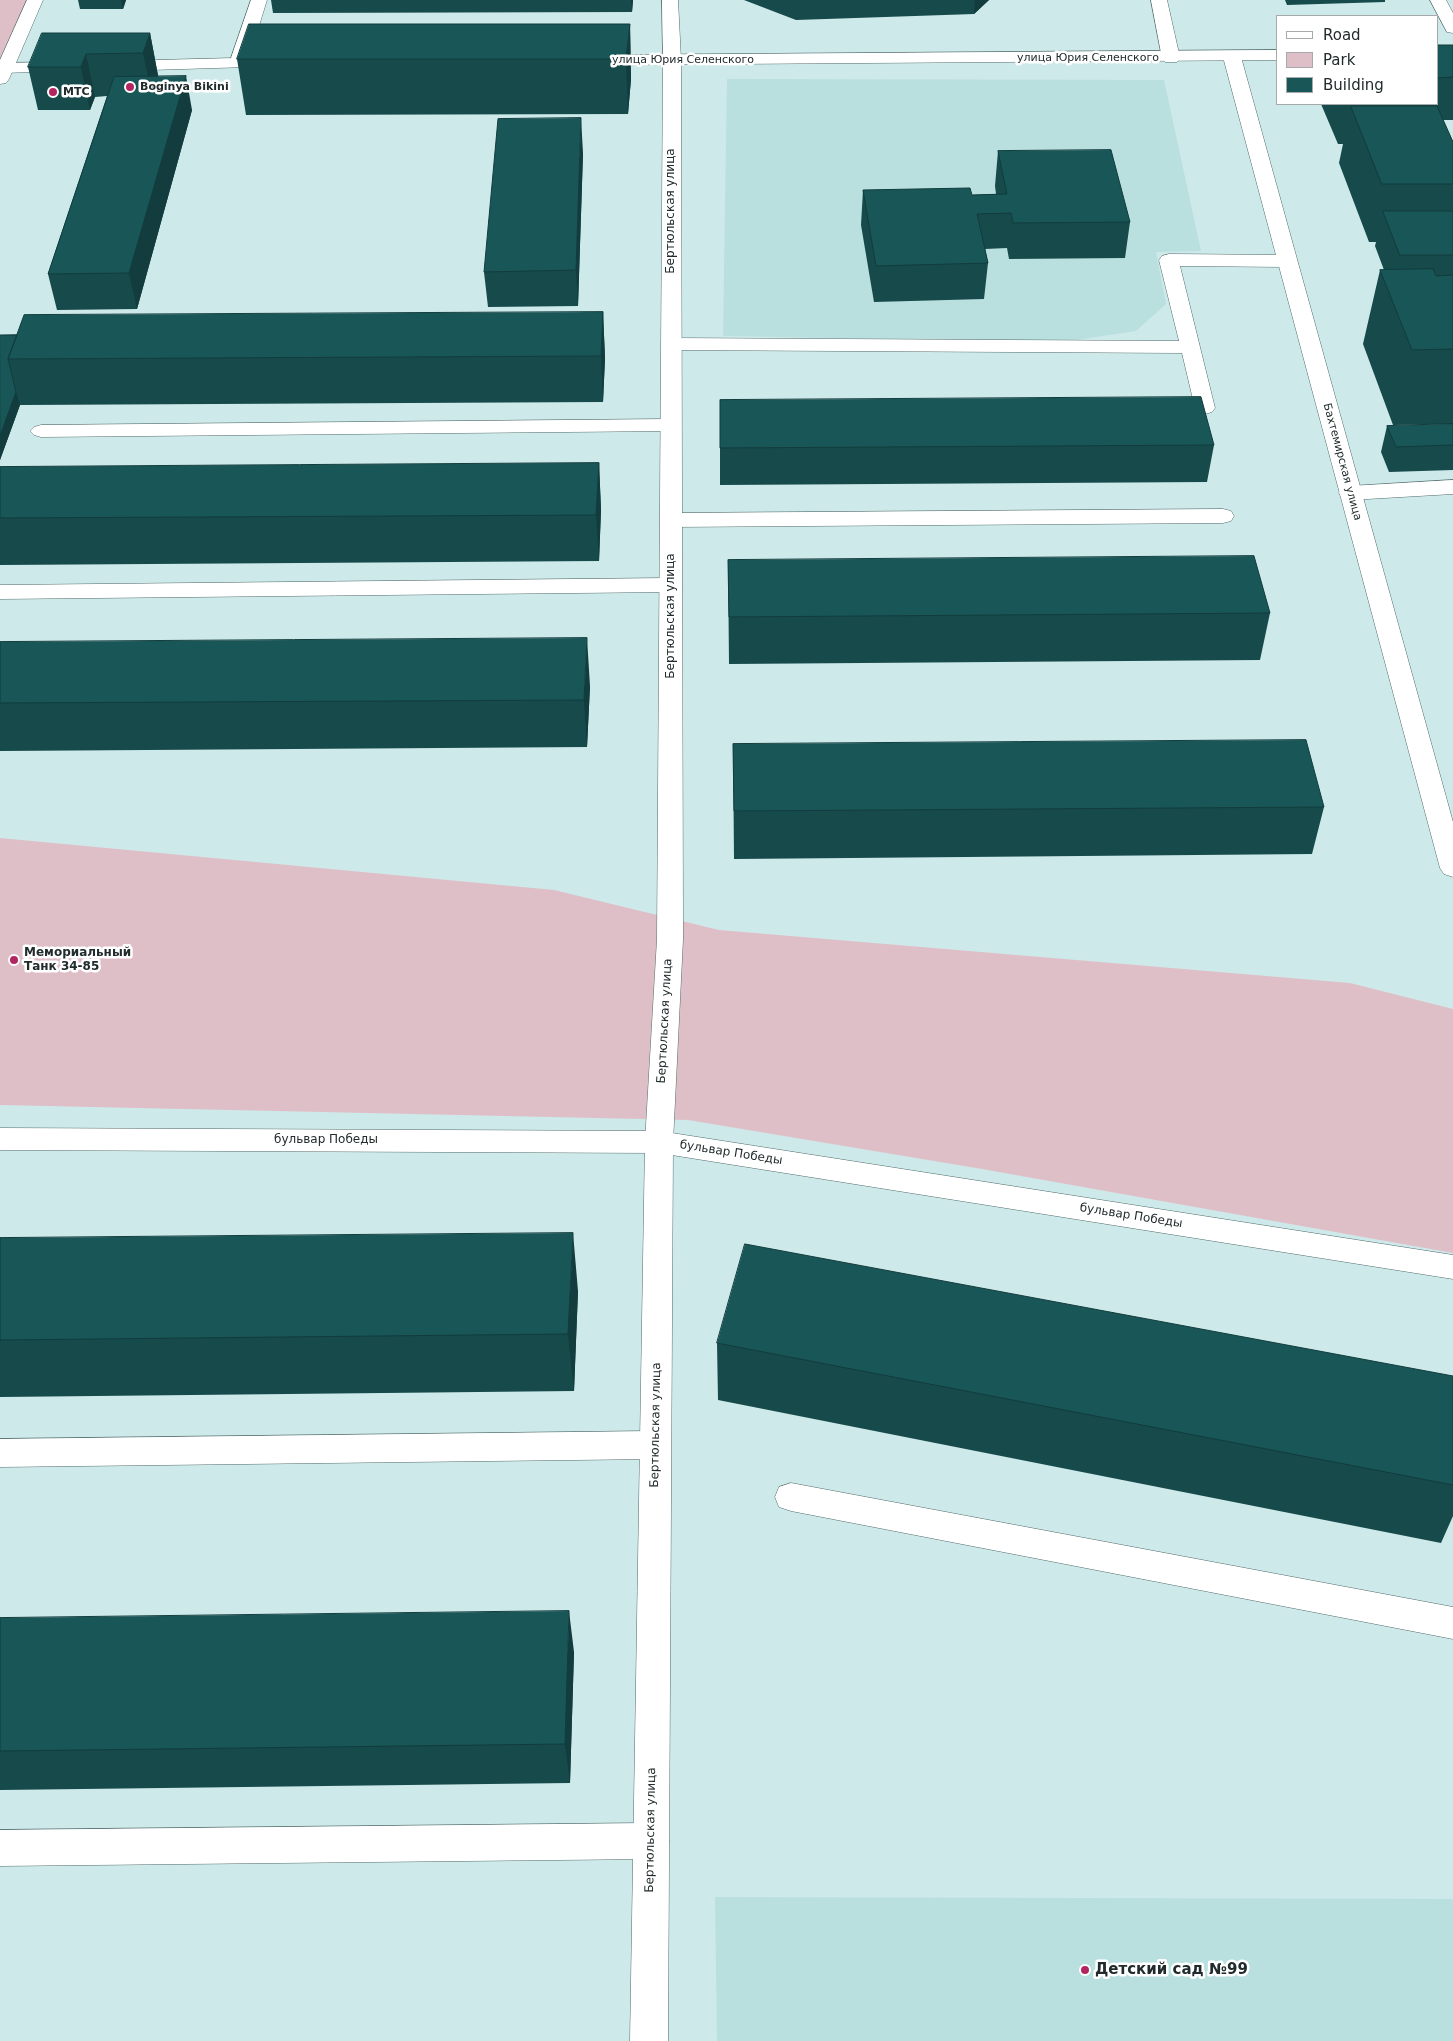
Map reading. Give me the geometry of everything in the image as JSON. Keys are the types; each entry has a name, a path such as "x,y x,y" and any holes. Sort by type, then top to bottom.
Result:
{"main road":[{"path":"34,0 2,72 80,67"},
{"path":"239,62 259,0"},
{"name":"Бертюльская улица","path":"649,2041 659,1142 670,939 672,60 670,0"},
{"path":"1159,0 1171,58"},
{"path":"1438,0 1453,28"},
{"name":"улица Юрия Селенского","path":"573,60 1171,58 1276,55"},
{"name":"Бахтемирская улица","path":"1232,57 1350,493 1447,818 1453,868"},
{"path":"100,66 288,62"},
{"path":"1205,408 1169,260 1287,261"},
{"path":"671,344 1190,347"},
{"path":"41,431 671,425"},
{"path":"1350,493 1453,487"},
{"path":"671,520 1223,516"},
{"path":"2,592 671,585"},
{"name":"бульвар Победы","path":"0,1139 659,1142 1453,1267"},
{"path":"0,1453 655,1445"},
{"path":"791,1497 1453,1623"},
{"path":"0,1848 651,1841"}],"shaded area":[{"path":"727,79 1164,80 1201,251 1156,252 1166,304 1136,331 1063,342 723,336"},
{"name":"Детский сад №99","path":"715,1897 1453,1899 1453,2041 717,2041"}],"green space":[{"path":"0,0 32,0 0,76"},
{"path":"0,838 554,890 719,930 1350,983 1453,1009 1453,1253 982,1169 688,1120 0,1105"}],"building":[{"path":"249,24 630,24 626,59 237,59"},
{"path":"42,33 150,33 143,53 86,54 81,67 28,67"},
{"path":"1438,45 1453,45 1453,77 1438,78"},
{"path":"186,76 129,273 48,274 114,77"},
{"path":"1351,106 1437,106 1453,142 1453,184 1382,184"},
{"path":"581,118 576,270 484,272 498,119"},
{"path":"1111,150 1130,222 1013,223 1011,213 977,214 988,263 876,266 863,190 970,188 972,195 1007,194 998,151"},
{"path":"1383,211 1453,211 1453,255 1400,255"},
{"path":"1433,269 1436,276 1453,275 1453,349 1412,350 1380,270"},
{"path":"603,312 601,356 8,359 24,315"},
{"path":"0,335 17,335 8,359 16,392 0,436"},
{"path":"1201,397 1214,445 720,448 720,400"},
{"path":"1453,424 1453,445 1396,447 1387,426"},
{"path":"599,463 596,515 0,518 0,467"},
{"path":"1254,556 1270,613 729,617 728,560"},
{"path":"587,638 584,700 0,703 0,642"},
{"path":"1306,740 1324,807 734,811 733,744"},
{"path":"573,1233 568,1334 0,1340 0,1238"},
{"path":"745,1244 1453,1376 1453,1485 717,1343"},
{"path":"569,1611 565,1744 0,1751 0,1618"}],"place":[{"name":"Boginya Bikini","path":"130,87"},
{"name":"МТС","path":"53,92"},
{"name":"Мемориальный Танк 34-85","path":"14,960"},
{"name":"Детский сад №99","path":"1085,1970"}]}
